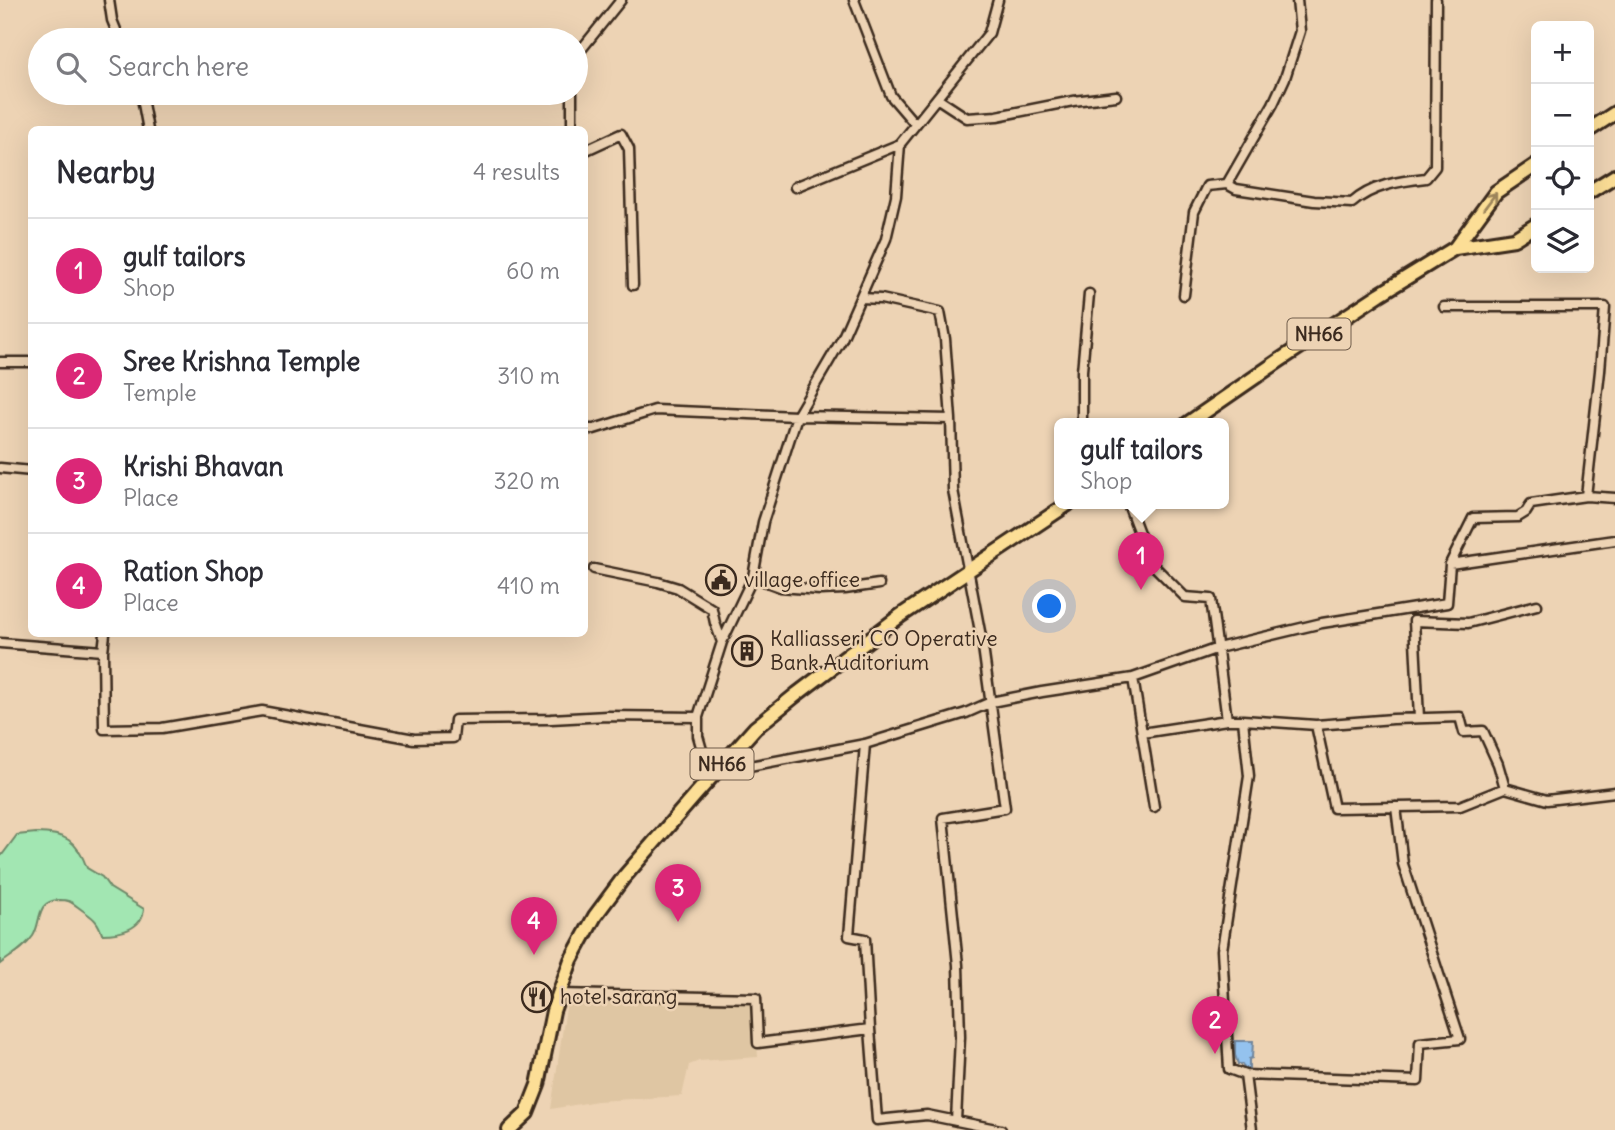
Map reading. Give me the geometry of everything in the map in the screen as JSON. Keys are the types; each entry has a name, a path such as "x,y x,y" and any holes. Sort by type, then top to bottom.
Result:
{"highway":[{"path":"1594,127 1615,113"},
{"name":"NH66","path":"1195,418 1380,294 1455,248 1496,192 1531,168"},
{"path":"1594,189 1615,176"},
{"name":"NH66","path":"1455,248 1514,239 1531,228"},
{"name":"NH66","path":"509,1130 527,1113 538,1085 553,1010 571,960 595,916 624,877 713,775 755,728 797,694 900,616 1061,509"}],"street":[{"path":"109,0 115,28"},
{"path":"588,41 621,0"},
{"path":"855,0 891,96 915,124"},
{"path":"795,187 900,144 989,33 998,0"},
{"path":"1227,184 1285,78 1300,31 1297,0"},
{"path":"1184,295 1194,212 1207,186 1227,184 1236,189 1314,201 1352,203 1359,196 1393,182 1426,178 1435,167 1436,0"},
{"path":"938,99 967,118 997,116 1073,101 1116,96"},
{"path":"143,105 147,126"},
{"path":"572,105 572,126"},
{"path":"588,149 621,134 629,149 633,285"},
{"path":"900,144 896,196 886,239 842,339 797,416 763,522 753,577 722,642 698,717 698,736 713,775 865,744 966,713 991,702 1133,678 1218,648 1322,623 1447,603 1450,564 1473,518 1518,517 1526,512 1531,504 1586,496 1615,498"},
{"path":"1082,418 1082,371 1089,294"},
{"path":"861,298 881,299 940,312 945,339 951,418 953,489 991,702 1005,808 943,818 958,965 960,1037 956,1121"},
{"path":"1444,307 1605,307 1586,496"},
{"path":"0,362 28,362"},
{"path":"588,429 655,410 797,416 951,418"},
{"path":"0,468 28,471"},
{"path":"1130,509 1150,562 1185,597 1212,599 1227,720"},
{"path":"1450,564 1615,540"},
{"path":"594,569 678,588 712,609 722,642"},
{"path":"753,577 780,587 820,590 879,584"},
{"path":"1419,718 1414,621 1468,623 1537,605"},
{"path":"105,637 104,729 162,728 262,711 414,739 453,738 455,720 607,716 698,717"},
{"path":"0,643 103,651"},
{"path":"1133,678 1154,807"},
{"path":"1142,733 1227,720 1315,725 1460,717 1464,732 1483,731 1498,764 1505,788"},
{"path":"1243,720 1249,776 1222,950 1228,1069 1245,1075 1418,1081 1420,1043 1460,1039 1403,864 1396,807"},
{"path":"1315,725 1334,808 1460,806 1505,788 1548,800 1615,792"},
{"path":"865,744 849,936 865,940 877,1120 927,1115 1001,1130"},
{"path":"559,994 756,998 758,1043 870,1029"},
{"path":"1245,1075 1252,1130"}],"shaded area":[{"path":"567,1001 754,1001 758,1057 699,1061 689,1065 682,1096 597,1101 551,1109"}],"green space":[{"path":"36,833 69,840 79,851 87,868 102,877 110,888 144,909 139,922 122,932 102,934 93,918 73,903 65,900 51,901 40,913 36,930 30,940 0,964 0,856 17,835"}],"water":[{"path":"1235,1041 1253,1041 1249,1068 1238,1064"}],"place":[{"name":"village office","path":"721,580"},
{"name":"gulf tailors","path":"1141,590"},
{"name":"Kalliasseri CO Operative Bank Auditorium","path":"747,651"},
{"name":"Krishi Bhavan","path":"678,922"},
{"name":"Ration Shop","path":"534,955"},
{"name":"hotel sarang","path":"537,997"},
{"name":"Sree Krishna Temple","path":"1215,1054"}]}
